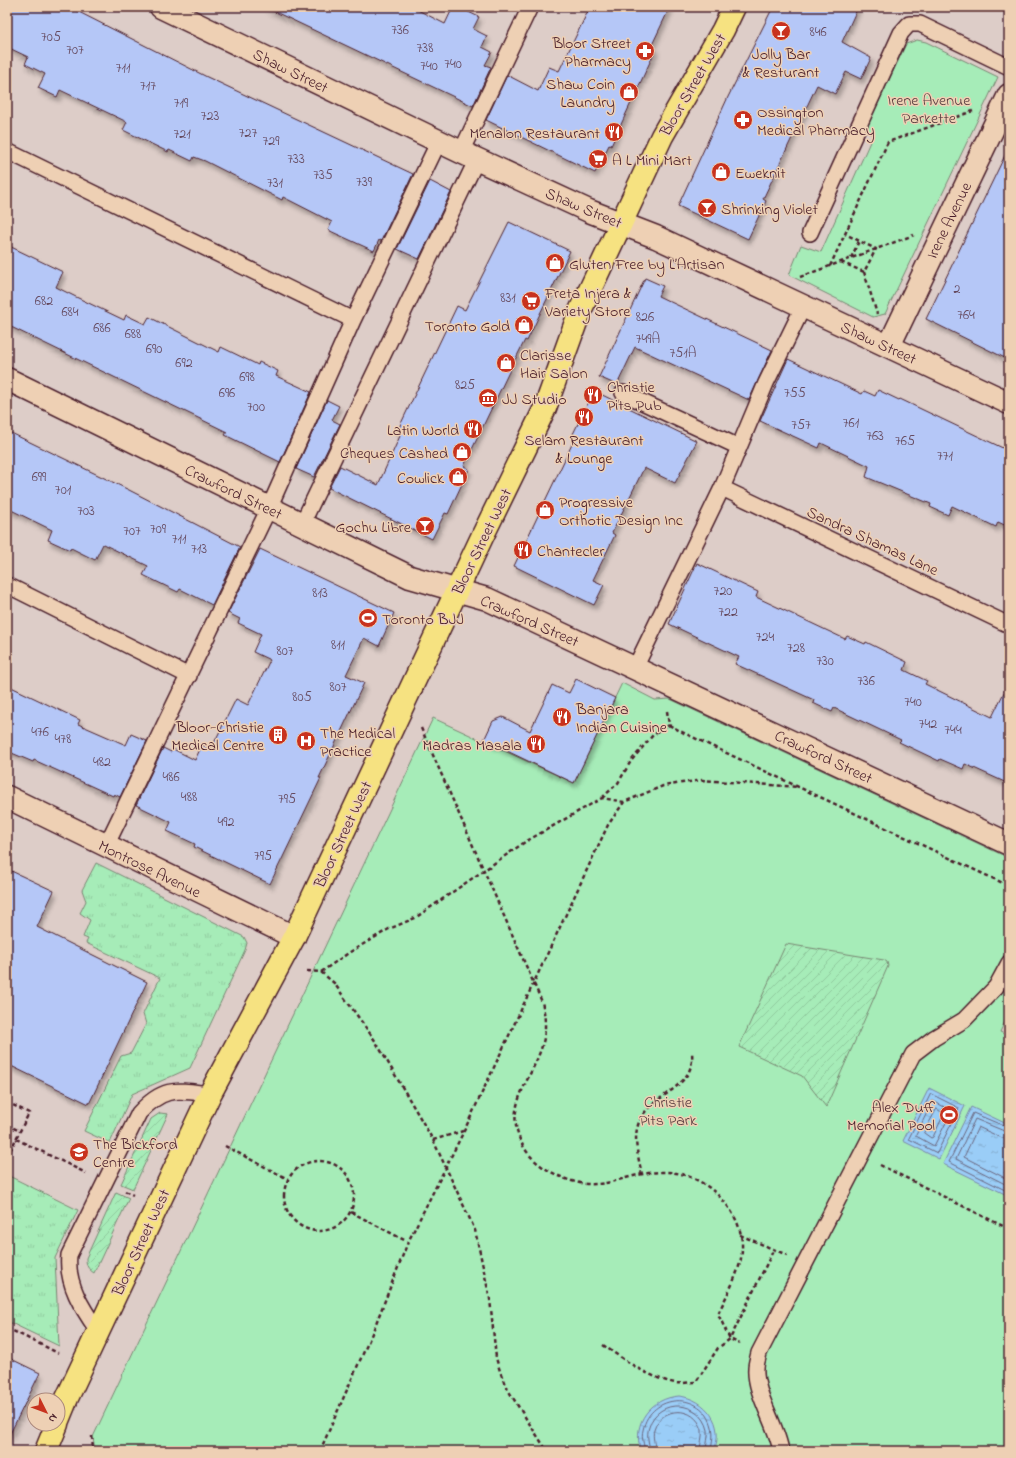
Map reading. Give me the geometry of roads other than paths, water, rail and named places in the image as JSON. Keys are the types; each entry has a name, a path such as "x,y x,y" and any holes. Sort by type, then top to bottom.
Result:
{"main road":[{"name":"Bloor Street West","path":"66,1402 210,1094 294,937 457,590 545,408 580,311 662,136 723,30 734,7"},
{"path":"46,1451 53,1432"}],"street":[{"name":"Shaw Street","path":"161,7 469,156 621,224 656,237 1009,403"},
{"name":"Irene Avenue","path":"889,346 1006,109"},
{"name":"Crawford Street","path":"7,379 410,577 487,599 1009,844"},
{"name":"Montrose Avenue","path":"7,797 294,937"}],"lane":[{"path":"302,524 469,156 530,7"},
{"path":"810,232 901,33 909,24 920,24 1009,67"},
{"path":"106,846 269,508 353,320 439,141"},
{"path":"7,151 353,320"},
{"path":"635,668 722,488 766,383 803,307"},
{"path":"623,393 739,447"},
{"name":"Sandra Shamas Lane","path":"722,488 1009,625"},
{"path":"7,585 189,676"},
{"path":"781,1451 775,1429 761,1394 756,1370 759,1353 804,1262 862,1156 913,1054 934,1038 964,1020 996,987 1009,963"},
{"path":"98,1331 81,1307 68,1272 69,1255 139,1112 156,1096 164,1093 182,1091 210,1094"}],"water":[{"path":"929,1088 965,1106 939,1159 903,1141"},
{"path":"971,1107 1009,1125 1009,1196 943,1164"},
{"path":"679,1396 689,1398 697,1402 711,1414 717,1431 717,1441 714,1451 641,1451 639,1431 641,1422 646,1414 652,1407 660,1402"}],"place":[{"name":"Jolly Bar & Resturant","path":"781,31"},
{"name":"Bloor Street Pharmacy","path":"645,51"},
{"name":"Shaw Coin Laundry","path":"629,92"},
{"name":"Ossington Medical Pharmacy","path":"743,120"},
{"name":"Menalon Restaurant","path":"614,132"},
{"name":"A L Mini Mart","path":"598,159"},
{"name":"Eweknit","path":"721,172"},
{"name":"Shrinking Violet","path":"707,208"},
{"name":"Gluten Free by L’Artisan","path":"555,263"},
{"name":"Freta Injera & Variety Store","path":"531,301"},
{"name":"Toronto Gold","path":"524,325"},
{"name":"Clarisse Hair Salon","path":"506,363"},
{"name":"Christie Pits Pub","path":"593,395"},
{"name":"JJ Studio","path":"488,398"},
{"name":"Selam Restaurant & Lounge","path":"584,417"},
{"name":"Latin World","path":"473,429"},
{"name":"Cheques Cashed","path":"462,452"},
{"name":"Cowlick","path":"458,477"},
{"name":"Progressive Orthotic Design Inc","path":"545,510"},
{"name":"Gochu Libre","path":"425,526"},
{"name":"Chantecler","path":"523,550"},
{"name":"Toronto BJJ","path":"368,618"},
{"name":"Banjara Indian Cuisine","path":"562,717"},
{"name":"Bloor-Christie Medical Centre","path":"278,735"},
{"name":"The Medical Practice","path":"306,741"},
{"name":"Madras Masala","path":"536,744"},
{"name":"Alex Duff Memorial Pool","path":"949,1115"},
{"name":"The Bickford Centre","path":"79,1152"}],"park label":[{"name":"Irene Avenue Parkette","path":"929,108"},
{"name":"Christie Pits Park","path":"668,1110"}]}
